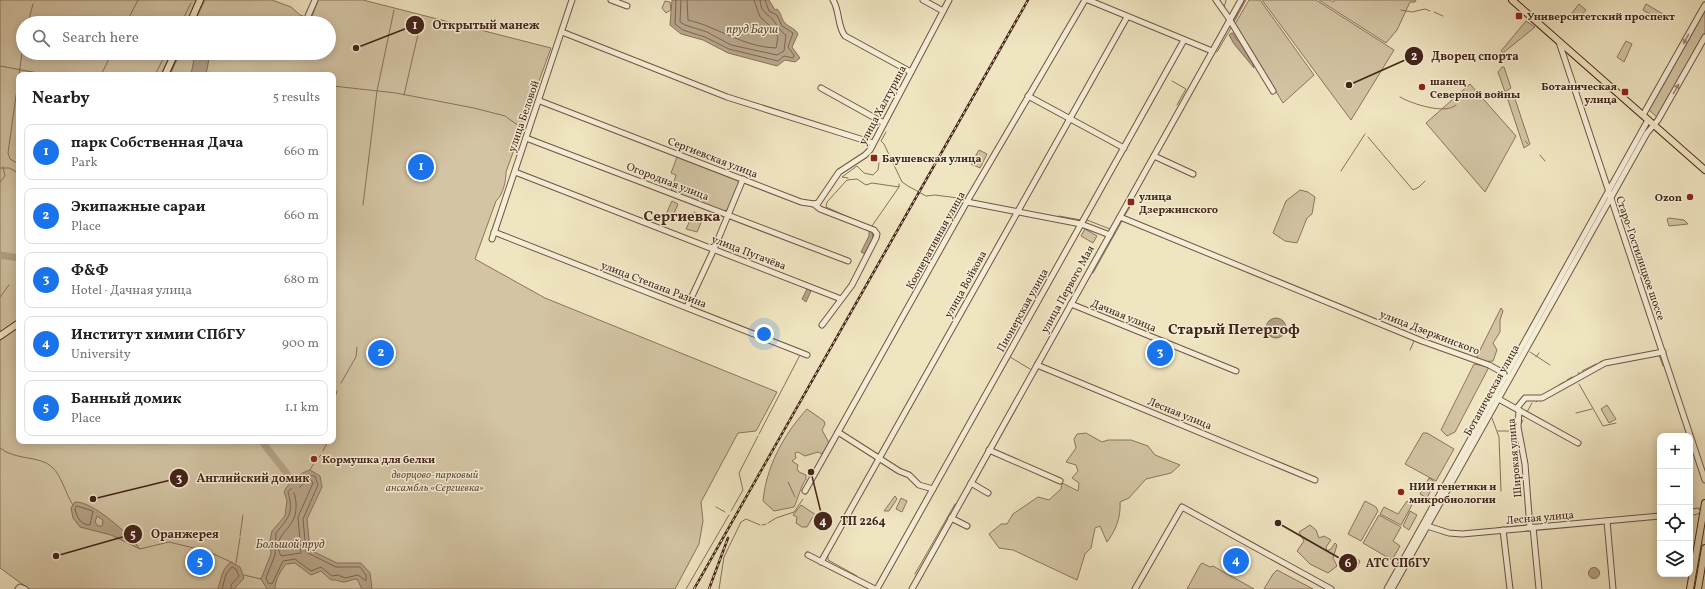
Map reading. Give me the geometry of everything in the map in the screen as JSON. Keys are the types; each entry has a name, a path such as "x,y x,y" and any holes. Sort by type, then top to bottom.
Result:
{"main road":[{"path":"193,16 200,0"},
{"path":"1512,0 1705,170"},
{"path":"166,72 172,60"},
{"path":"0,336 16,326"},
{"path":"1690,589 1705,503"},
{"path":"1697,551 1705,550 1698,589"}],"street":[{"path":"308,16 315,0"},
{"name":"улица Беловой","path":"492,239 540,101 572,0"},
{"path":"611,0 627,6"},
{"path":"833,0 838,10 841,28 845,36 911,72"},
{"path":"923,0 943,11"},
{"name":"улица Халтурина","path":"814,204 818,203 839,172 867,154 949,0"},
{"path":"1086,0 1212,52"},
{"name":"Кооперативная улица","path":"805,491 967,202 1028,96 1086,0"},
{"path":"1216,0 1230,20 1273,91"},
{"name":"улица Первого Мая","path":"912,589 1241,0"},
{"path":"1643,115 1705,5"},
{"name":"улица Войкова","path":"821,562 1127,17"},
{"path":"562,32 727,97 873,143"},
{"name":"Ботаническая улица","path":"1387,589 1425,525 1651,122 1658,120 1705,37"},
{"name":"Пионерская улица","path":"876,589 1184,40"},
{"name":"Старо-Гостилицкое шоссе","path":"1559,42 1705,480"},
{"path":"821,88 884,123"},
{"path":"1028,96 1124,148"},
{"name":"Сергиевская улица","path":"540,101 801,202 814,204 820,209 874,230 877,234 871,250 852,285 841,299"},
{"name":"Огородная улица","path":"526,138 848,261"},
{"path":"1154,156 1193,174"},
{"name":"улица Пугачёва","path":"515,172 841,299"},
{"path":"687,307 714,249 743,179"},
{"path":"967,202 1081,224 1110,235"},
{"name":"улица Дзержинского","path":"1120,216 1422,341 1489,365 1509,376"},
{"name":"улица Степана Разина","path":"494,232 807,355"},
{"path":"822,325 841,299"},
{"name":"Дачная улица","path":"1071,304 1236,371"},
{"path":"1518,409 1525,398 1542,398 1605,363 1663,352"},
{"name":"Лесная улица","path":"1036,365 1315,480"},
{"path":"1496,398 1578,443"},
{"name":"Широкая улица","path":"1518,409 1518,426 1525,464 1539,589"},
{"path":"838,432 849,441 899,471 909,474 920,485 933,489"},
{"path":"989,450 1060,481"},
{"path":"971,483 988,493"},
{"path":"1135,589 1182,507 1331,589"},
{"path":"1693,512 1697,511"},
{"name":"Лесная улица","path":"1425,525 1458,534 1657,516"},
{"path":"951,518 967,526"},
{"path":"1607,521 1613,589"},
{"name":"Ботаническая улица","path":"1392,589 1425,525"},
{"path":"1503,530 1510,589"},
{"path":"808,555 876,589"}],"green space":[{"name":"дворцово-парковый ансамбль «Сергиевка»","path":"0,0 272,0 291,7 303,16 16,16 16,60 336,60 336,16 312,16 318,0 363,0 551,48 506,172 505,184 496,201 475,259 545,298 777,392 756,431 738,433 701,502 703,521 699,544 675,589 29,589 0,568"},
{"path":"1249,0 1260,0 1314,75 1283,103 1235,24"},
{"path":"1262,0 1316,0 1394,50 1351,120"},
{"path":"1319,0 1330,0 1333,2 1334,0 1416,0 1415,2 1410,2 1397,30 1386,43"},
{"path":"665,1 670,2 671,10 666,13 662,8"},
{"path":"1579,4 1586,10 1578,19 1572,13"},
{"path":"1646,4 1663,14 1660,20 1643,10"},
{"path":"1705,9 1705,33 1658,118 1649,110"},
{"path":"1526,21 1535,27 1503,53 1501,51"},
{"path":"1626,41 1632,44 1624,62 1617,57"},
{"path":"1502,67 1504,67 1511,88 1505,92 1498,72"},
{"path":"1470,84 1516,136 1485,192 1426,123"},
{"path":"1512,95 1514,96 1530,144 1524,148 1507,97"},
{"path":"979,150 987,154 980,168 971,164"},
{"path":"677,157 740,181 728,210 722,211 671,191 676,175 671,173"},
{"path":"1300,190 1308,192 1315,197 1312,214 1307,218 1297,243 1285,241 1273,233 1286,201"},
{"path":"672,201 678,204 672,218 666,214"},
{"path":"694,212 704,216 697,232 686,229"},
{"path":"1667,219 1684,220 1688,224 1669,226"},
{"path":"1085,229 1097,236 1093,243 1081,236"},
{"path":"1501,308 1503,311 1500,320 1500,332 1493,343 1497,350 1493,361 1481,362 1477,359 1477,356"},
{"path":"1474,364 1489,367 1455,432 1447,436 1441,430"},
{"path":"1607,405 1616,419 1609,423 1601,409"},
{"path":"807,409 824,421 825,424 822,430 829,443 822,454 818,452 805,456 798,452 795,453 796,458 792,461 798,465 797,469 799,472 806,475 806,479 794,507 774,511 763,501 768,476 772,464 784,440"},
{"path":"1086,433 1102,442 1108,440 1131,440 1148,446 1155,455 1180,465 1171,473 1146,479 1129,498 1120,502 1120,513 1117,523 1107,542 1100,526 1095,528 1091,548 1085,554 1077,580 1013,550 999,548 989,534 1001,524 1007,524 1013,514 1038,497 1049,500 1061,489 1062,483 1078,491 1079,483 1072,478 1078,471 1076,465 1066,462 1076,448 1074,439 1077,434"},
{"path":"1423,433 1427,433 1454,449 1436,481 1405,464"},
{"path":"1429,478 1435,482 1427,498 1420,494"},
{"path":"895,496 897,499 889,511 884,511"},
{"path":"901,498 907,501 902,512 896,509"},
{"path":"1365,501 1376,507 1378,511 1361,541 1348,534"},
{"path":"1407,501 1412,505 1401,525 1380,514 1384,507 1398,514"},
{"path":"801,505 816,515 812,518 807,527 802,527 796,523 797,517 793,515"},
{"path":"1410,511 1417,515 1409,530 1403,526"},
{"path":"1379,515 1401,527 1393,541 1400,546 1392,560 1363,543"},
{"path":"1310,525 1316,530 1319,538 1324,536 1331,540 1326,547 1327,551 1331,549 1335,543 1337,545 1333,558 1337,566 1328,573 1310,564 1297,551 1304,541 1299,532"},
{"path":"1350,554 1360,561 1357,568 1351,573 1346,570 1345,562"},
{"path":"1202,563 1210,567 1213,566 1254,589 1187,589"},
{"path":"1277,570 1313,589 1264,589"}],"water":[{"name":"пруд Бауш","path":"672,0 769,0 775,10 777,9 779,11 785,23 798,34 792,47 800,58 795,62 785,60 777,66 728,53 703,40 681,34 670,25"},
{"path":"1233,33 1239,41 1254,68 1234,44 1229,35"},
{"path":"194,60 209,60 207,72 192,72"},
{"path":"869,231 872,231 873,238 865,254 861,252 869,236"},
{"path":"807,289 811,291 806,302 802,299"},
{"path":"1276,318 1283,321 1286,328 1283,335 1276,338 1269,335 1266,328 1269,321"},
{"name":"Большой пруд","path":"310,470 320,476 322,487 307,519 310,550 337,563 361,563 370,573 372,589 362,589 357,579 347,582 331,580 321,571 311,575 295,563 286,564 284,566 277,579 275,589 267,589 261,579 271,554 270,541 272,531 285,516 287,500 284,492 295,478"},
{"path":"75,502 83,503 91,507 120,528 140,549 111,535 80,527 73,518 71,508","holes":["97,516 103,520 102,526 98,526 95,522"]},
{"path":"231,562 240,567 244,578 234,589 218,589 224,571"},
{"path":"1592,568 1596,568 1598,569 1598,577 1592,578 1589,575 1589,571"}],"waterway":[{"path":"130,16 138,0"},
{"path":"197,16 205,0"},
{"path":"1224,8 1226,0"},
{"path":"1234,20 1245,0"},
{"path":"1234,22 1246,0"},
{"path":"184,16 191,3"},
{"path":"30,16 33,4"},
{"path":"1401,10 1412,12 1425,9 1430,11"},
{"path":"363,205 377,91 394,10"},
{"path":"1434,12 1443,16"},
{"path":"404,95 422,17"},
{"path":"1217,52 1231,28"},
{"path":"19,72 21,60"},
{"path":"102,72 108,60"},
{"path":"156,72 162,60"},
{"path":"171,72 177,60"},
{"path":"0,66 33,72"},
{"path":"1172,81 1186,89 1177,105"},
{"path":"336,86 396,93 474,108 505,116 526,131"},
{"path":"16,96 8,153 10,159 16,162"},
{"path":"1400,97 1412,103 1437,109 1451,108 1456,105"},
{"path":"886,132 881,141 884,144 902,182 926,196 935,195 966,199"},
{"path":"1341,171 1365,134"},
{"path":"1368,137 1413,190 1425,181"},
{"path":"1525,141 1528,144"},
{"path":"1540,155 1545,161"},
{"path":"848,178 842,177 857,166 864,173 873,175 878,170 879,163"},
{"path":"0,182 5,176 3,167"},
{"path":"0,168 9,168 16,172"},
{"path":"857,221 826,207 827,202 847,180 857,179 866,185 872,183 899,187 899,184"},
{"path":"872,226 899,187"},
{"path":"493,227 503,199"},
{"path":"1125,215 1130,207"},
{"path":"998,241 1014,214"},
{"path":"1085,223 1090,214"},
{"path":"1059,216 1081,220"},
{"path":"1087,220 1110,229"},
{"path":"1093,273 1122,221"},
{"path":"0,255 16,258"},
{"path":"934,266 940,255"},
{"path":"922,288 926,281"},
{"path":"0,297 9,285"},
{"path":"913,303 920,291"},
{"path":"902,323 908,313"},
{"path":"894,338 900,327"},
{"path":"1410,350 1414,341"},
{"path":"341,383 356,357 357,347"},
{"path":"1014,349 1010,357 1030,369"},
{"path":"1530,352 1550,365"},
{"path":"1536,357 1539,353"},
{"path":"759,434 800,355"},
{"path":"1659,355 1663,366"},
{"path":"992,388 1009,359"},
{"path":"1582,371 1596,364"},
{"path":"1567,380 1572,377"},
{"path":"1559,385 1564,382"},
{"path":"1579,384 1603,426 1616,423"},
{"path":"1527,412 1532,403"},
{"path":"1576,413 1592,409"},
{"path":"1492,418 1499,437 1501,491"},
{"path":"1521,424 1523,420"},
{"path":"1498,431 1517,431"},
{"path":"731,511 743,490 739,473 758,436"},
{"path":"264,444 289,476 296,489"},
{"path":"323,451 326,444"},
{"path":"0,448 13,455 47,463 58,475 73,505"},
{"path":"317,459 321,455"},
{"path":"310,470 314,463"},
{"path":"788,482 795,497"},
{"path":"768,523 776,518 794,512 803,499"},
{"path":"915,574 955,504"},
{"path":"716,507 725,512"},
{"path":"240,536 243,515"},
{"path":"686,589 729,515"},
{"path":"719,589 724,557 741,522 746,519 760,525"},
{"path":"762,525 766,524"},
{"path":"1497,528 1526,525"},
{"path":"236,563 240,538"},
{"path":"140,549 169,542 202,550"},
{"path":"207,551 231,562"},
{"path":"828,554 828,560 857,576"},
{"path":"244,575 261,579"}],"railway":[{"path":"694,589 1028,0"},
{"path":"709,589 728,538"}],"place":[{"name":"Университетский проспект","path":"1519,16"},
{"name":"Открытый манеж","path":"356,48"},
{"name":"Дворец спорта","path":"1349,85"},
{"name":"шанец Северной войны","path":"1422,87"},
{"name":"Ботаническая улица","path":"1625,92"},
{"name":"Баушевская улица","path":"874,158"},
{"name":"парк Собственная Дача","path":"421,167"},
{"name":"Ozon","path":"1690,197"},
{"name":"улица Дзержинского","path":"1131,202"},
{"name":"Экипажные сараи","path":"381,353"},
{"name":"Ф&Ф","path":"1160,353"},
{"name":"Кормушка для белки","path":"314,459"},
{"name":"ТП 2264","path":"811,472"},
{"name":"НИИ генетики и микробиологии","path":"1401,492"},
{"name":"Английский домик","path":"93,499"},
{"name":"АТС СПбГУ","path":"1278,523"},
{"name":"Оранжерея","path":"56,556"},
{"name":"Институт химии СПбГУ","path":"1236,561"},
{"name":"Банный домик","path":"200,562"}],"district":[{"name":"Сергиевка","path":"682,216"},
{"name":"Старый Петергоф","path":"1234,329"}]}
